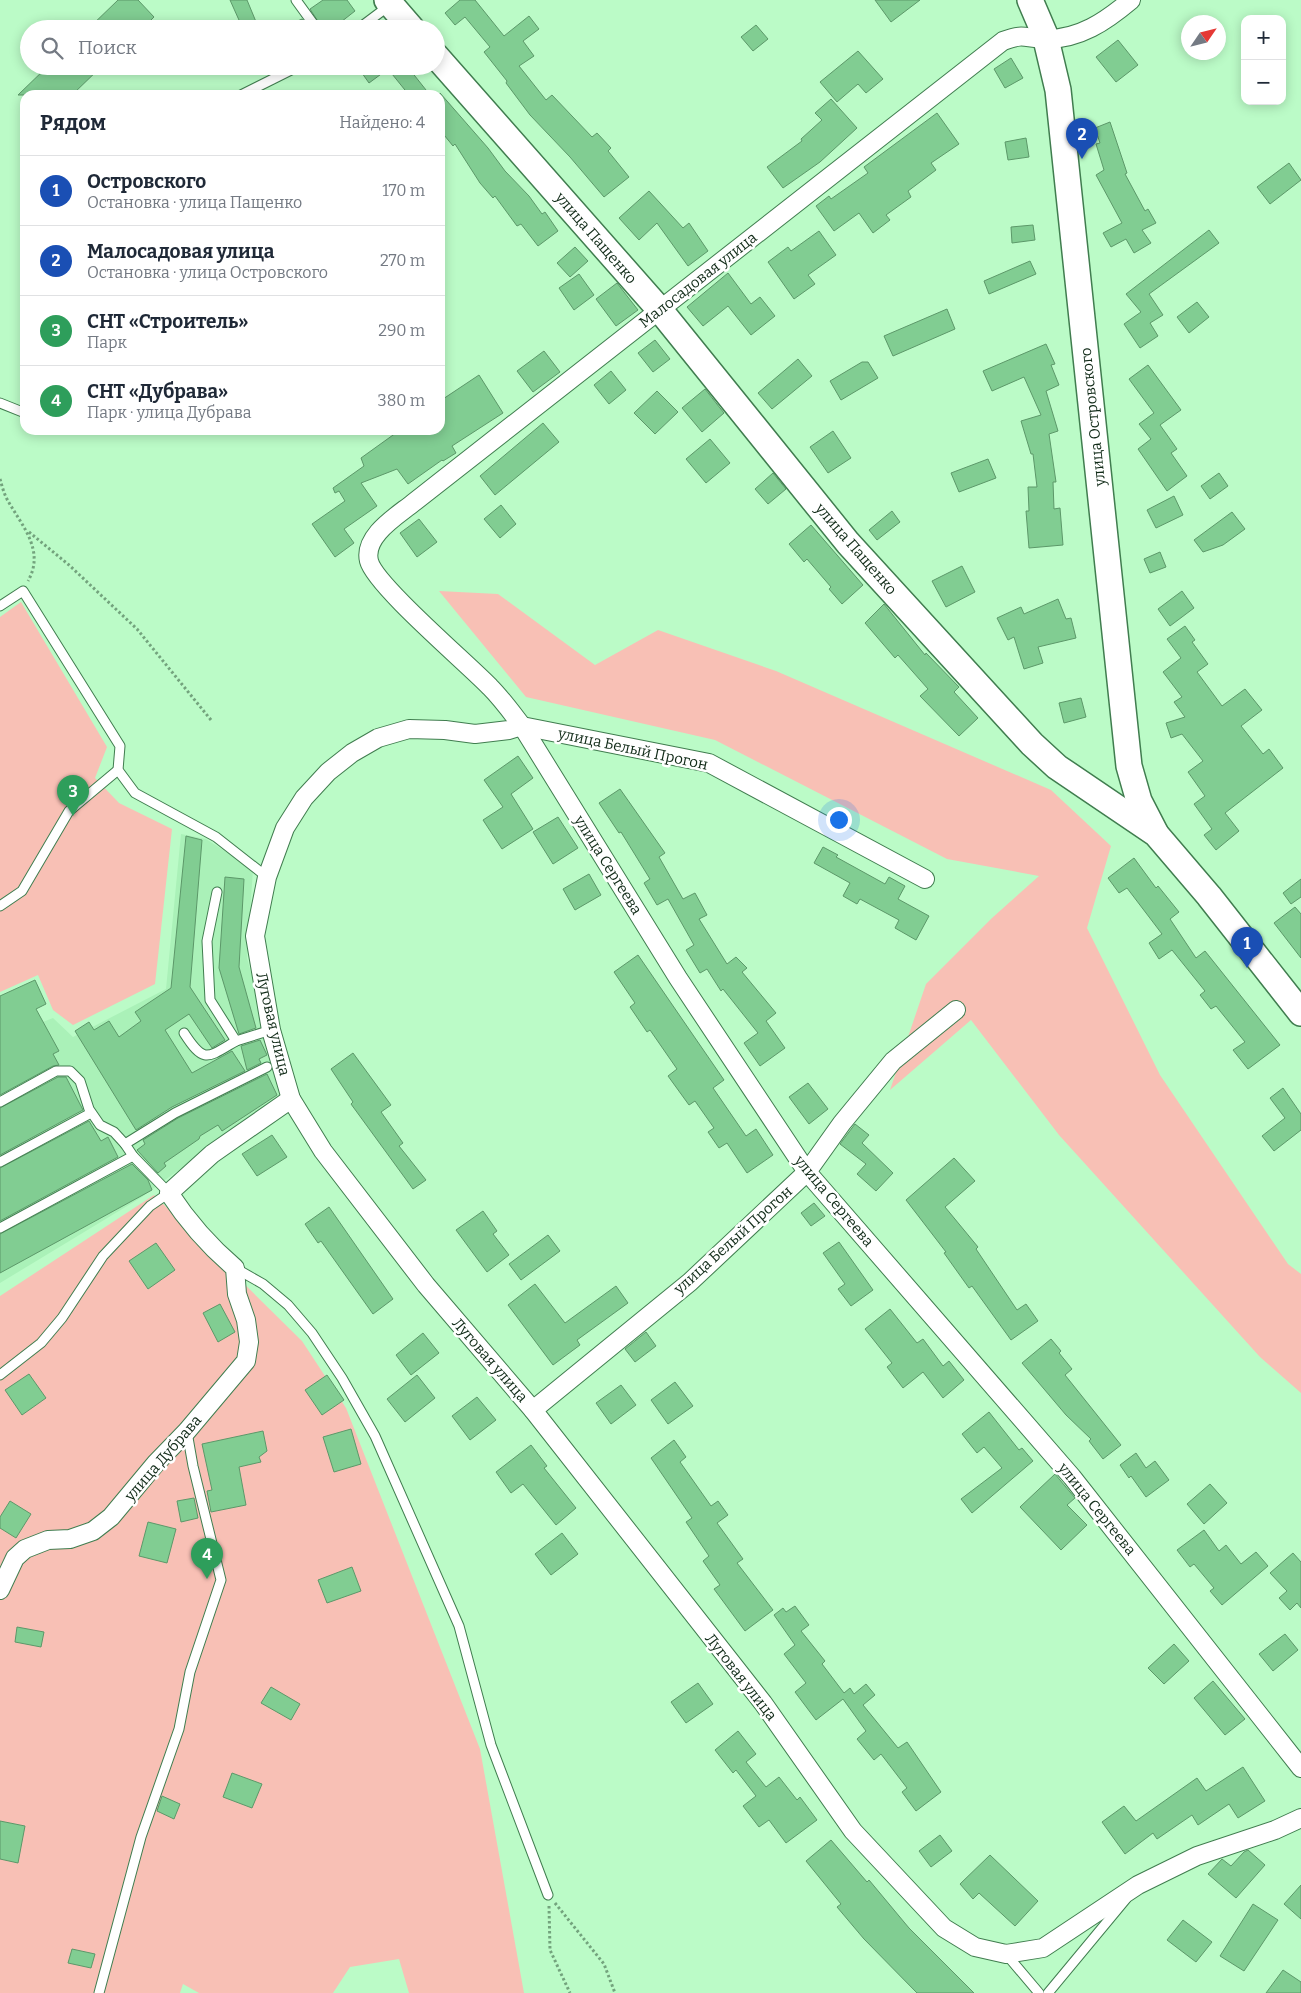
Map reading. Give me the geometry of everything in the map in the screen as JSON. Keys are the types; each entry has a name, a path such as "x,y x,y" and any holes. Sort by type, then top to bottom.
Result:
{"street":[{"name":"улица Островского","path":"1030,0 1046,39 1058,90 1129,766 1139,801 1156,834"},
{"name":"Малосадовая улица","path":"369,561 370,547 376,536 391,522 1003,41 1020,35 1046,39 1085,32 1110,18 1131,0"},
{"path":"389,2 404,20"},
{"name":"улица Пащенко","path":"445,66 660,310 848,543 1032,744 1057,766 1156,834 1209,896 1301,1013"},
{"name":"улица Сергеева","path":"369,561 376,574 400,600 491,688 522,726 678,978 807,1172 1072,1477 1301,1768"},
{"name":"Луговая улица","path":"522,726 509,730 475,734 445,730 409,729 378,738 352,753 328,772 304,798 285,828 267,877 255,936 271,1030 291,1098 323,1151 426,1285 533,1410 763,1703 853,1831 944,1928 975,1947 1006,1954 1043,1948 1138,1885 1197,1856 1275,1830 1301,1818"},
{"name":"улица Белый Прогон","path":"522,726 709,763 925,880"},
{"name":"улица Белый Прогон","path":"533,1410 690,1282 807,1172 842,1123 893,1061 956,1010"},
{"path":"235,1268 215,1252 188,1220 169,1193 212,1154 291,1098"},
{"name":"улица Дубрава","path":"0,1590 15,1558 25,1549 48,1540 70,1539 93,1531 111,1517 156,1464 188,1431 246,1361 249,1342 246,1320 237,1294 235,1268"}],"lane":[{"path":"296,0 310,20"},
{"path":"368,20 389,2"},
{"path":"251,90 281,75"},
{"path":"0,403 20,412"},
{"path":"0,606 23,591 120,746 118,770 135,793 216,837 267,877"},
{"path":"0,906 22,891 69,811 118,770"},
{"path":"216,892 207,941 210,1000 236,1041"},
{"path":"184,1033 195,1051 202,1055 213,1054 236,1041 271,1030"},
{"path":"125,1144 175,1113 266,1067"},
{"path":"0,1102 56,1071 70,1071 80,1081 91,1113 100,1125 114,1132 133,1156 169,1193 143,1213 103,1256 62,1318 41,1343 0,1375"},
{"path":"0,1162 91,1113"},
{"path":"0,1228 133,1156"},
{"path":"235,1268 263,1284 288,1305 312,1334 342,1378 375,1436 459,1626 491,1745 548,1895"},
{"path":"99,1993 141,1837 179,1730 190,1672 221,1580 193,1466 188,1431"},
{"path":"1048,1993 1138,1885"},
{"path":"1006,1954 1039,1993"}],"path":[{"path":"0,479 7,499 29,532 69,565 137,629 211,720"},
{"path":"0,496 7,499"},
{"path":"23,591 35,569 29,532"},
{"path":"548,1895 550,1950 570,1993"},
{"path":"548,1895 604,1964 615,1993"}],"shaded area":[{"path":"439,591 498,594 595,665 658,630 776,671 1051,790 1111,846 1087,928 1160,1075 1288,1264 1301,1274 1301,1393 1260,1357 1059,1135 971,1020 890,1090 926,984 992,918 1039,876 947,859 715,740 526,697"},
{"path":"21,602 107,747 95,778 119,803 172,829 155,984 73,1025 53,1010 38,975 0,992 0,617"},
{"path":"181,834 206,839 253,869 247,958 283,1093 142,1197 0,1283 0,1029 5,1037 53,1018 73,1037 166,989"},
{"path":"154,1195 302,1341 346,1408 480,1749 524,1993 409,1993 399,1959 350,1967 333,1993 199,1993 183,1984 180,1993 0,1993 0,1296"}],"building":[{"path":"118,0 138,0 154,17 151,20 97,20"},
{"path":"230,0 247,0 255,20 239,20"},
{"path":"323,0 347,0 355,11 344,20 317,20 310,9"},
{"path":"460,0 475,0 504,36 529,16 539,29 523,41 534,56 519,66 546,100 552,95 592,137 597,133 611,148 608,151 629,177 604,197 570,157 530,115 484,52 490,47 465,17 455,25 445,13"},
{"path":"875,0 920,0 891,22"},
{"path":"756,25 768,39 753,51 741,37"},
{"path":"1118,40 1138,65 1116,82 1096,57"},
{"path":"858,51 883,79 866,93 858,84 837,102 820,82"},
{"path":"1011,58 1023,78 1005,88 994,69"},
{"path":"39,75 93,75 77,90 23,90"},
{"path":"363,75 380,75 369,83"},
{"path":"393,75 414,75 426,90 405,90"},
{"path":"445,99 488,148 505,171 529,196 542,214 545,212 558,231 538,246 521,224 517,226 495,196 493,198 480,183 455,144 453,146 445,136"},
{"path":"831,99 857,128 820,162 783,188 767,167 802,141 801,139 822,120 815,113"},
{"path":"937,113 959,144 931,163 936,170 908,191 911,197 886,215 890,220 873,233 859,213 834,231 816,206 829,196 831,199 868,173 864,167"},
{"path":"1110,122 1127,173 1125,174 1145,211 1148,209 1156,223 1142,230 1151,243 1134,253 1126,239 1111,247 1103,233 1122,223 1096,175 1104,170 1096,144 1100,143 1095,128"},
{"path":"1026,138 1029,157 1008,160 1005,142"},
{"path":"1289,163 1301,180 1270,204 1257,187"},
{"path":"649,191 683,228 689,223 708,251 688,266 657,223 639,240 619,218"},
{"path":"1033,225 1035,240 1012,243 1011,227"},
{"path":"1209,230 1219,243 1149,294 1163,315 1150,323 1158,336 1140,348 1124,324 1141,312 1126,294"},
{"path":"819,231 836,255 808,275 815,284 794,299 768,262 788,247 791,251"},
{"path":"575,247 588,261 570,277 557,263"},
{"path":"1030,261 1036,274 989,294 984,281"},
{"path":"728,273 751,304 760,297 775,316 751,335 728,306 703,326 687,307"},
{"path":"579,274 594,295 574,310 559,288"},
{"path":"617,283 638,310 616,326 596,299"},
{"path":"1197,302 1209,317 1189,333 1177,317"},
{"path":"947,309 955,329 893,356 884,336"},
{"path":"655,340 670,359 653,372 638,353"},
{"path":"1046,344 1055,364 1051,365 1059,385 1046,391 1058,431 1049,434 1056,482 1053,482 1054,509 1060,508 1063,545 1029,548 1026,511 1029,511 1028,487 1037,487 1033,454 1031,454 1021,421 1041,415 1024,377 992,391 983,371"},
{"path":"544,351 560,372 533,392 517,371"},
{"path":"798,359 812,376 772,409 758,393"},
{"path":"862,362 868,362 878,378 841,400 830,381"},
{"path":"1148,365 1181,410 1160,425 1177,449 1171,453 1187,476 1167,491 1138,449 1151,439 1139,424 1154,413 1129,379"},
{"path":"611,371 626,390 609,404 594,385"},
{"path":"479,375 503,413 452,446 456,453 442,460 408,484 397,469 361,483 377,506 344,529 354,543 335,557 312,524 345,501 339,491 335,493 333,488 364,466 361,458 393,435 445,435 445,398"},
{"path":"705,389 724,413 702,432 682,408"},
{"path":"657,391 678,412 655,434 634,413"},
{"path":"543,423 559,442 495,495 480,476"},
{"path":"833,431 851,458 828,473 810,447"},
{"path":"710,439 730,463 706,483 686,459"},
{"path":"988,459 996,478 959,492 951,473"},
{"path":"773,473 786,489 768,504 755,489"},
{"path":"1219,473 1228,486 1210,499 1201,486"},
{"path":"1174,496 1183,515 1156,528 1147,510"},
{"path":"501,505 516,524 500,538 484,519"},
{"path":"892,511 900,522 877,540 869,530"},
{"path":"1232,512 1245,529 1223,545 1203,552 1194,540"},
{"path":"419,519 437,542 417,557 400,533"},
{"path":"811,525 863,585 842,604 829,589 831,587 807,559 804,562 789,544"},
{"path":"1160,552 1166,567 1150,573 1144,559"},
{"path":"962,566 975,592 946,607 932,581"},
{"path":"1182,591 1194,608 1170,626 1158,609"},
{"path":"1058,599 1066,619 1071,618 1076,638 1038,647 1043,663 1024,669 1014,637 1008,640 997,618 1021,607 1024,614"},
{"path":"884,604 925,655 926,653 959,687 954,692 978,718 959,736 920,696 928,689 898,655 895,658 865,623"},
{"path":"1185,626 1195,640 1192,642 1208,664 1197,672 1222,706 1245,689 1262,710 1241,726 1263,754 1269,749 1283,768 1225,813 1239,831 1216,850 1204,835 1212,829 1194,804 1205,796 1188,772 1203,761 1182,734 1171,738 1166,723 1185,717 1174,702 1182,697 1163,672 1181,658 1167,639"},
{"path":"1081,698 1086,717 1064,723 1059,703"},
{"path":"518,756 533,778 511,794 533,829 502,849 483,820 503,807 484,780"},
{"path":"620,789 665,853 659,857 683,899 695,893 707,915 699,919 727,964 736,957 747,968 742,972 776,1013 766,1021 785,1048 760,1066 744,1043 758,1033 723,989 721,991 707,969 700,973 686,950 694,945 668,899 657,905 644,883 650,879 621,832 619,833 599,803"},
{"path":"558,817 578,848 553,864 533,832"},
{"path":"186,836 202,840 190,987 225,1040 212,1048 189,1014 165,1030 192,1073 232,1051 245,1071 172,1107 136,1130 75,1031 89,1022 94,1030 109,1021 119,1037 141,1021 135,1012 171,988"},
{"path":"823,847 838,855 836,857 885,884 889,877 905,886 898,899 929,916 916,940 895,928 899,920 860,899 857,904 843,896 850,883 814,863"},
{"path":"1134,858 1156,888 1158,886 1179,912 1170,919 1196,958 1205,951 1280,1045 1248,1069 1233,1050 1245,1042 1216,1006 1211,1009 1200,995 1205,991 1172,950 1159,959 1149,943 1162,934 1127,888 1119,893 1108,878"},
{"path":"589,874 601,895 575,910 563,889"},
{"path":"225,877 244,879 239,967 256,1028 239,1034 219,968"},
{"path":"1301,879 1301,897 1291,904 1283,893"},
{"path":"1295,907 1301,914 1301,958 1274,923"},
{"path":"638,955 724,1080 713,1088 746,1136 756,1129 773,1155 747,1173 727,1143 719,1148 708,1132 714,1128 695,1101 689,1105 668,1076 677,1069 650,1030 647,1032 630,1007 635,1003 614,972"},
{"path":"35,980 46,1004 36,1009 59,1051 53,1054 59,1065 53,1066 0,1095 0,996"},
{"path":"260,1040 267,1055 259,1059 261,1063 247,1070 241,1046"},
{"path":"353,1053 391,1105 381,1112 403,1143 399,1146 426,1180 413,1189 351,1104 353,1102 331,1069"},
{"path":"267,1074 277,1095 222,1131 218,1125 200,1136 199,1139 164,1163 166,1166 158,1173 137,1150 145,1144 143,1140 178,1118"},
{"path":"58,1077 66,1077 83,1110 0,1155 0,1108"},
{"path":"808,1083 828,1109 809,1124 789,1097"},
{"path":"1283,1088 1301,1114 1301,1130 1274,1151 1262,1136 1285,1118 1270,1098"},
{"path":"89,1121 101,1141 108,1137 118,1157 0,1221 0,1168"},
{"path":"855,1124 869,1135 862,1143 893,1173 876,1191 857,1174 866,1164 840,1144"},
{"path":"272,1135 287,1157 257,1176 242,1154"},
{"path":"954,1158 975,1181 945,1207 978,1247 976,1249 1017,1310 1026,1304 1038,1321 1011,1340 972,1286 969,1288 944,1253 946,1252 906,1200"},
{"path":"132,1164 148,1180 152,1190 0,1273 0,1234"},
{"path":"814,1203 825,1216 811,1226 801,1213"},
{"path":"329,1207 393,1299 373,1314 321,1241 318,1243 305,1224"},
{"path":"483,1211 497,1231 493,1234 509,1255 487,1272 456,1230"},
{"path":"548,1235 560,1251 521,1280 509,1264"},
{"path":"839,1242 873,1290 851,1306 838,1289 845,1284 823,1253"},
{"path":"156,1243 175,1270 148,1289 129,1261"},
{"path":"535,1284 565,1323 616,1286 628,1303 577,1340 580,1345 553,1365 508,1305"},
{"path":"220,1304 235,1332 218,1342 203,1313"},
{"path":"890,1309 917,1343 923,1339 943,1366 949,1361 964,1380 943,1398 923,1372 903,1388 887,1367 892,1363 865,1329"},
{"path":"646,1332 656,1346 635,1362 625,1349"},
{"path":"423,1333 439,1353 411,1375 396,1355"},
{"path":"1051,1339 1072,1369 1065,1375 1121,1445 1103,1459 1089,1441 1091,1439 1066,1415 1022,1363"},
{"path":"29,1374 46,1398 22,1415 5,1390"},
{"path":"327,1375 344,1400 322,1415 305,1390"},
{"path":"417,1375 435,1398 405,1422 387,1399"},
{"path":"675,1382 693,1406 668,1424 651,1400"},
{"path":"621,1385 636,1405 611,1424 596,1403"},
{"path":"477,1397 496,1420 470,1440 452,1416"},
{"path":"989,1412 1019,1450 1022,1448 1033,1461 972,1513 961,1499 1002,1468 984,1447 977,1453 962,1434"},
{"path":"351,1429 361,1464 334,1472 323,1437"},
{"path":"263,1431 267,1451 259,1457 261,1462 239,1467 246,1505 211,1512 207,1491 212,1490 202,1444"},
{"path":"674,1440 686,1457 680,1462 711,1506 718,1501 728,1515 717,1523 743,1559 737,1563 773,1610 745,1631 714,1589 720,1585 703,1561 709,1556 686,1522 692,1518 651,1458"},
{"path":"531,1445 547,1466 544,1468 576,1508 556,1525 523,1484 511,1493 496,1472"},
{"path":"1136,1453 1146,1468 1155,1461 1169,1480 1146,1497 1131,1476 1129,1478 1120,1465"},
{"path":"1055,1474 1075,1498 1067,1505 1087,1525 1061,1550 1020,1507"},
{"path":"1210,1484 1227,1503 1204,1524 1187,1504"},
{"path":"194,1498 198,1518 181,1522 177,1501"},
{"path":"10,1501 31,1514 16,1538 0,1528 0,1517"},
{"path":"148,1522 176,1529 167,1563 139,1556"},
{"path":"1204,1530 1219,1551 1226,1545 1241,1564 1256,1552 1268,1566 1222,1605 1210,1591 1214,1588 1194,1564 1190,1567 1177,1550"},
{"path":"562,1533 578,1554 551,1575 535,1554"},
{"path":"1293,1553 1301,1562 1301,1608 1297,1603 1290,1610 1279,1598 1287,1591 1270,1573"},
{"path":"352,1567 361,1591 327,1603 318,1580"},
{"path":"795,1606 809,1625 801,1631 825,1661 822,1664 844,1693 850,1688 854,1694 866,1684 875,1695 863,1705 898,1748 907,1742 941,1792 916,1811 902,1792 907,1788 881,1754 874,1760 857,1739 866,1731 843,1699 816,1720 795,1692 806,1683 784,1654 795,1645 774,1615 783,1608 786,1612"},
{"path":"17,1627 44,1632 41,1647 15,1642"},
{"path":"1285,1634 1298,1650 1273,1671 1259,1654"},
{"path":"1174,1644 1189,1661 1164,1684 1148,1668"},
{"path":"1213,1681 1245,1719 1225,1735 1194,1698"},
{"path":"698,1683 713,1704 686,1723 671,1702"},
{"path":"271,1687 300,1704 291,1720 261,1703"},
{"path":"738,1731 756,1754 746,1762 766,1787 779,1777 797,1800 800,1797 817,1820 786,1843 769,1820 759,1827 743,1806 756,1796 736,1770 733,1773 715,1750"},
{"path":"1243,1767 1265,1801 1238,1818 1229,1804 1198,1825 1192,1815 1157,1839 1153,1833 1125,1854 1102,1822 1124,1806 1136,1821 1197,1778 1206,1791"},
{"path":"232,1773 262,1784 252,1808 223,1797"},
{"path":"162,1796 180,1804 174,1819 157,1811"},
{"path":"0,1821 25,1826 18,1863 0,1859"},
{"path":"940,1835 952,1851 931,1867 919,1851"},
{"path":"831,1840 867,1882 869,1880 909,1928 974,1993 917,1993 864,1939 837,1907 841,1904 806,1861"},
{"path":"1248,1850 1265,1865 1236,1898 1208,1874 1222,1859 1231,1866"},
{"path":"990,1855 1038,1901 1015,1926 979,1893 973,1899 960,1884"},
{"path":"1301,1885 1301,1919 1284,1904"},
{"path":"1253,1904 1278,1920 1244,1971 1220,1956"},
{"path":"1183,1920 1212,1942 1196,1962 1167,1940"},
{"path":"72,1949 95,1954 91,1968 68,1963"},
{"path":"1283,1970 1301,1982 1301,1993 1266,1993"}],"place":[{"name":"Малосадовая улица","path":"1082,159"},
{"name":"СНТ «Строитель»","path":"73,816"},
{"name":"Островского","path":"1247,968"},
{"name":"СНТ «Дубрава»","path":"207,1579"}]}
